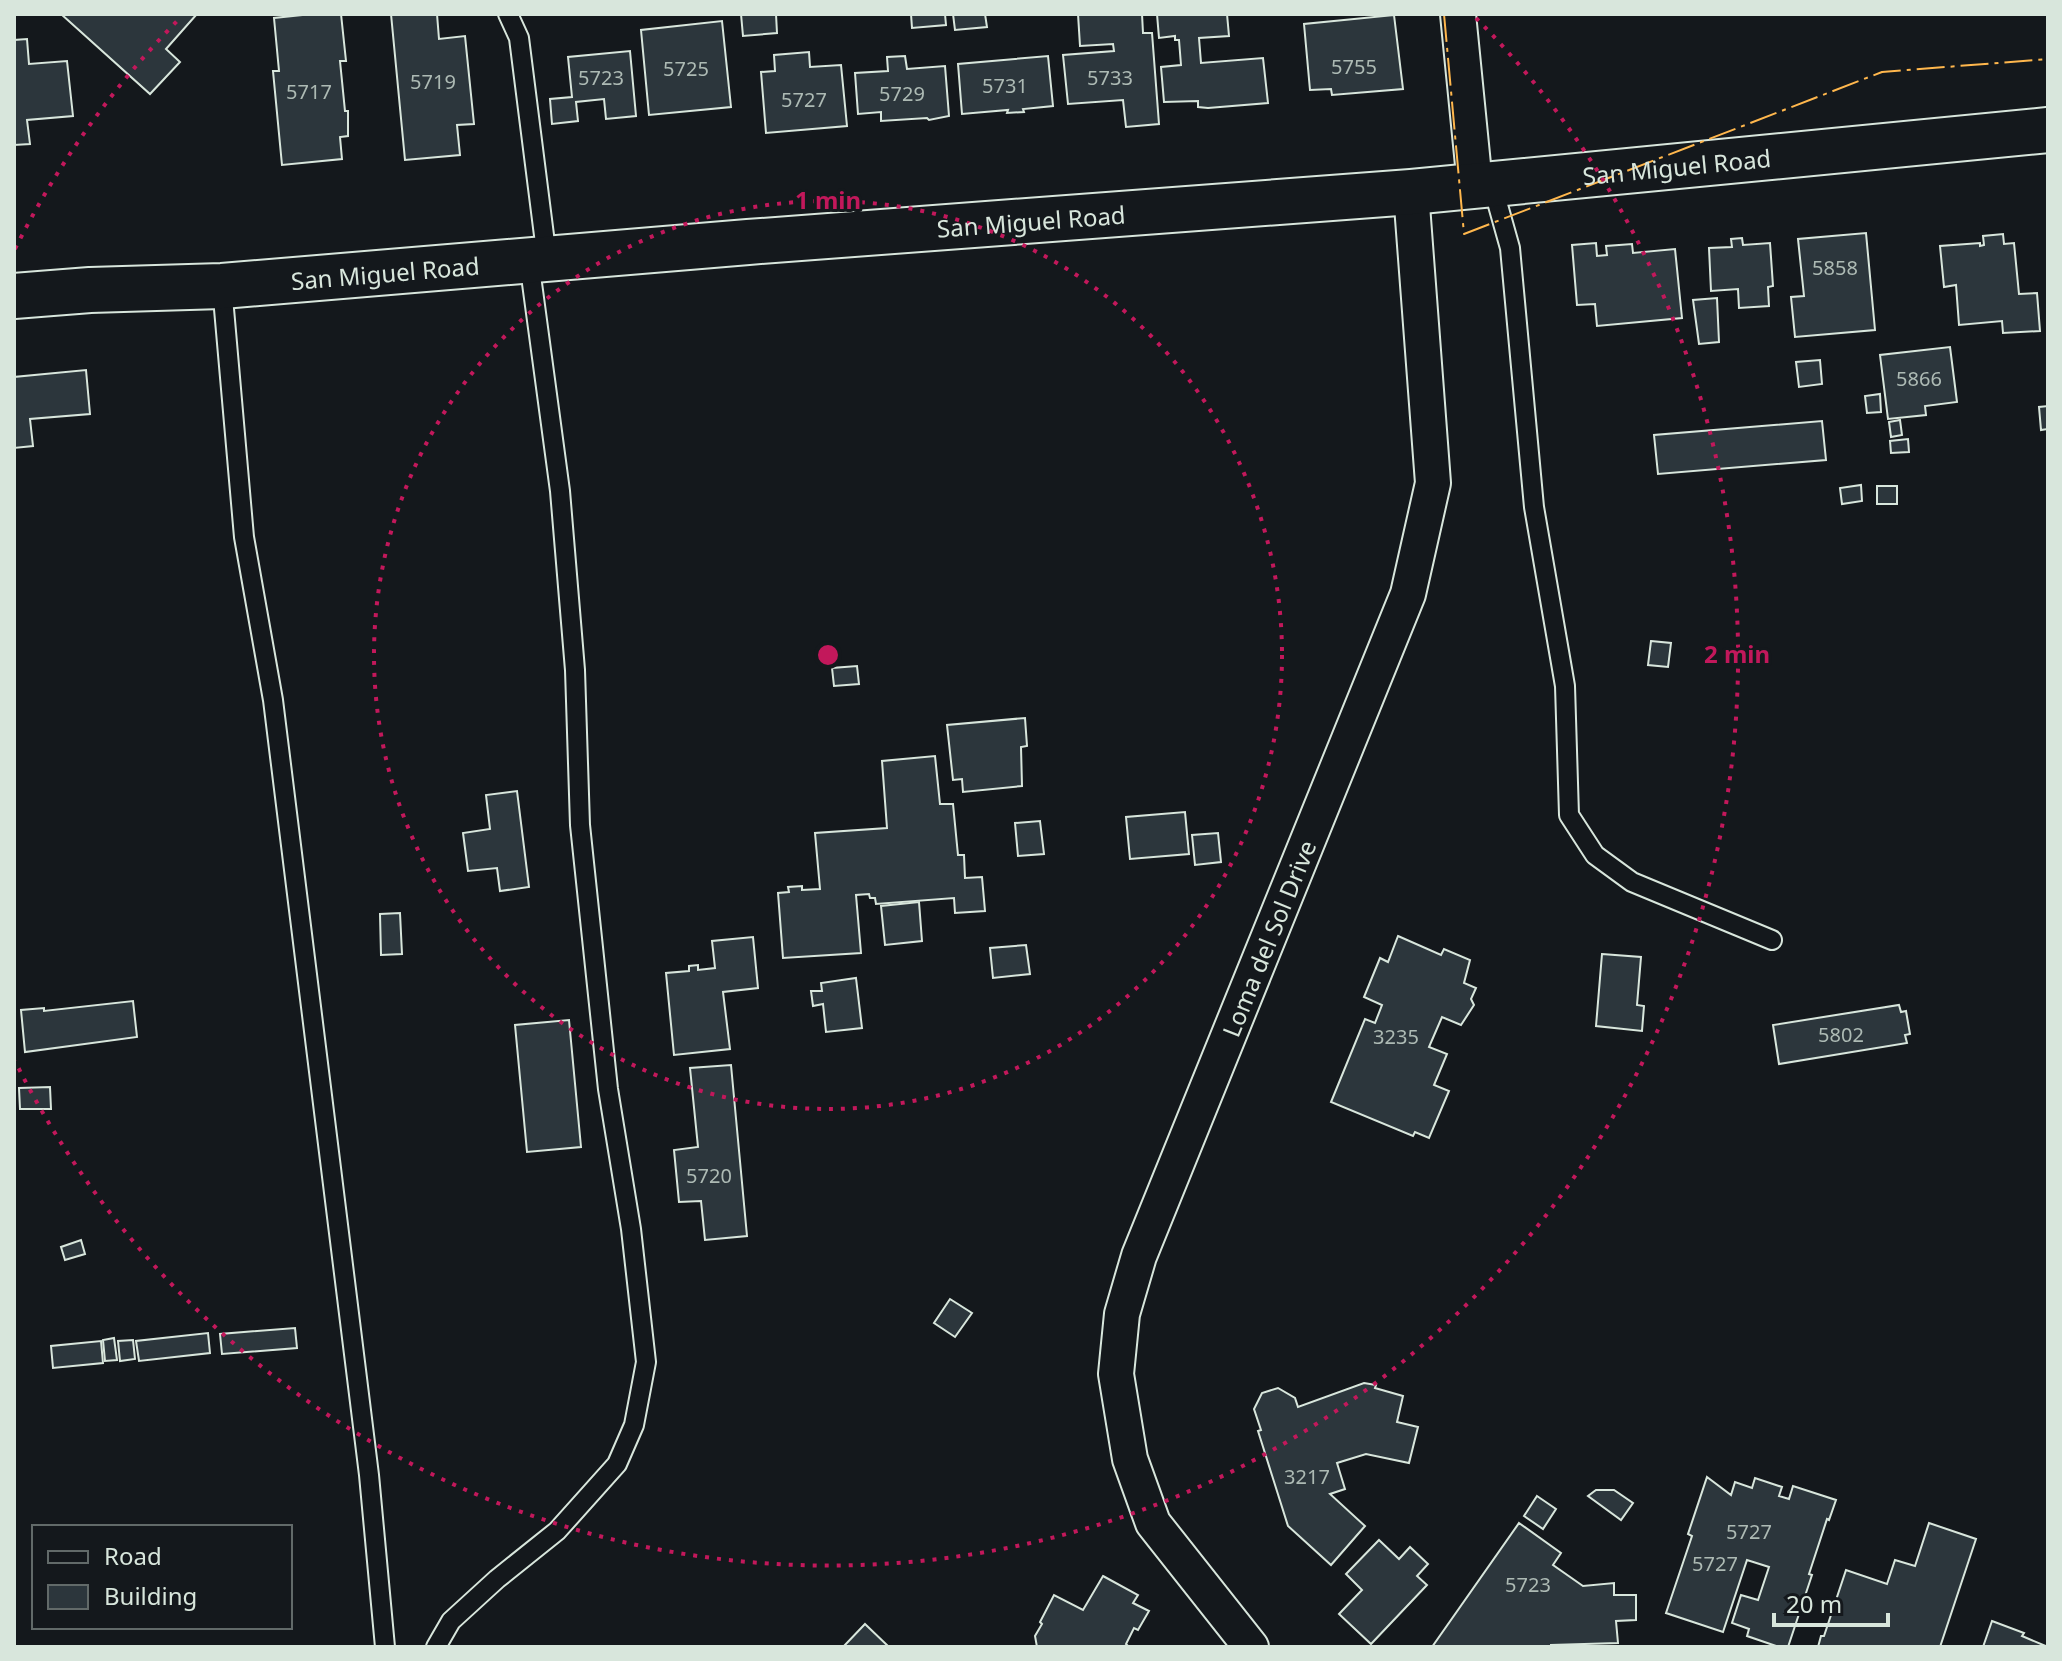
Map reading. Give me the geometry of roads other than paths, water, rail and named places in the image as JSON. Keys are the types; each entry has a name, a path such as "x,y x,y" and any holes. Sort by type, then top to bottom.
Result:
{"street":[{"path":"1458,14 1484,185"},
{"name":"San Miguel Road","path":"14,296 222,286 1411,192 2048,130"},
{"name":"Loma del Sol Drive","path":"1251,1647 1153,1523 1130,1459 1116,1374 1122,1314 1139,1256 1408,594 1433,483 1411,192"}],"lane":[{"path":"436,1647 451,1621 557,1531 617,1464 634,1425 646,1362 631,1229 608,1089 582,841 575,670 561,506 519,38 508,14"},
{"path":"1484,185 1510,248 1534,507 1565,686 1569,815 1595,855 1632,882 1772,940"},
{"path":"222,286 244,537 275,715 368,1460 385,1647"}]}
